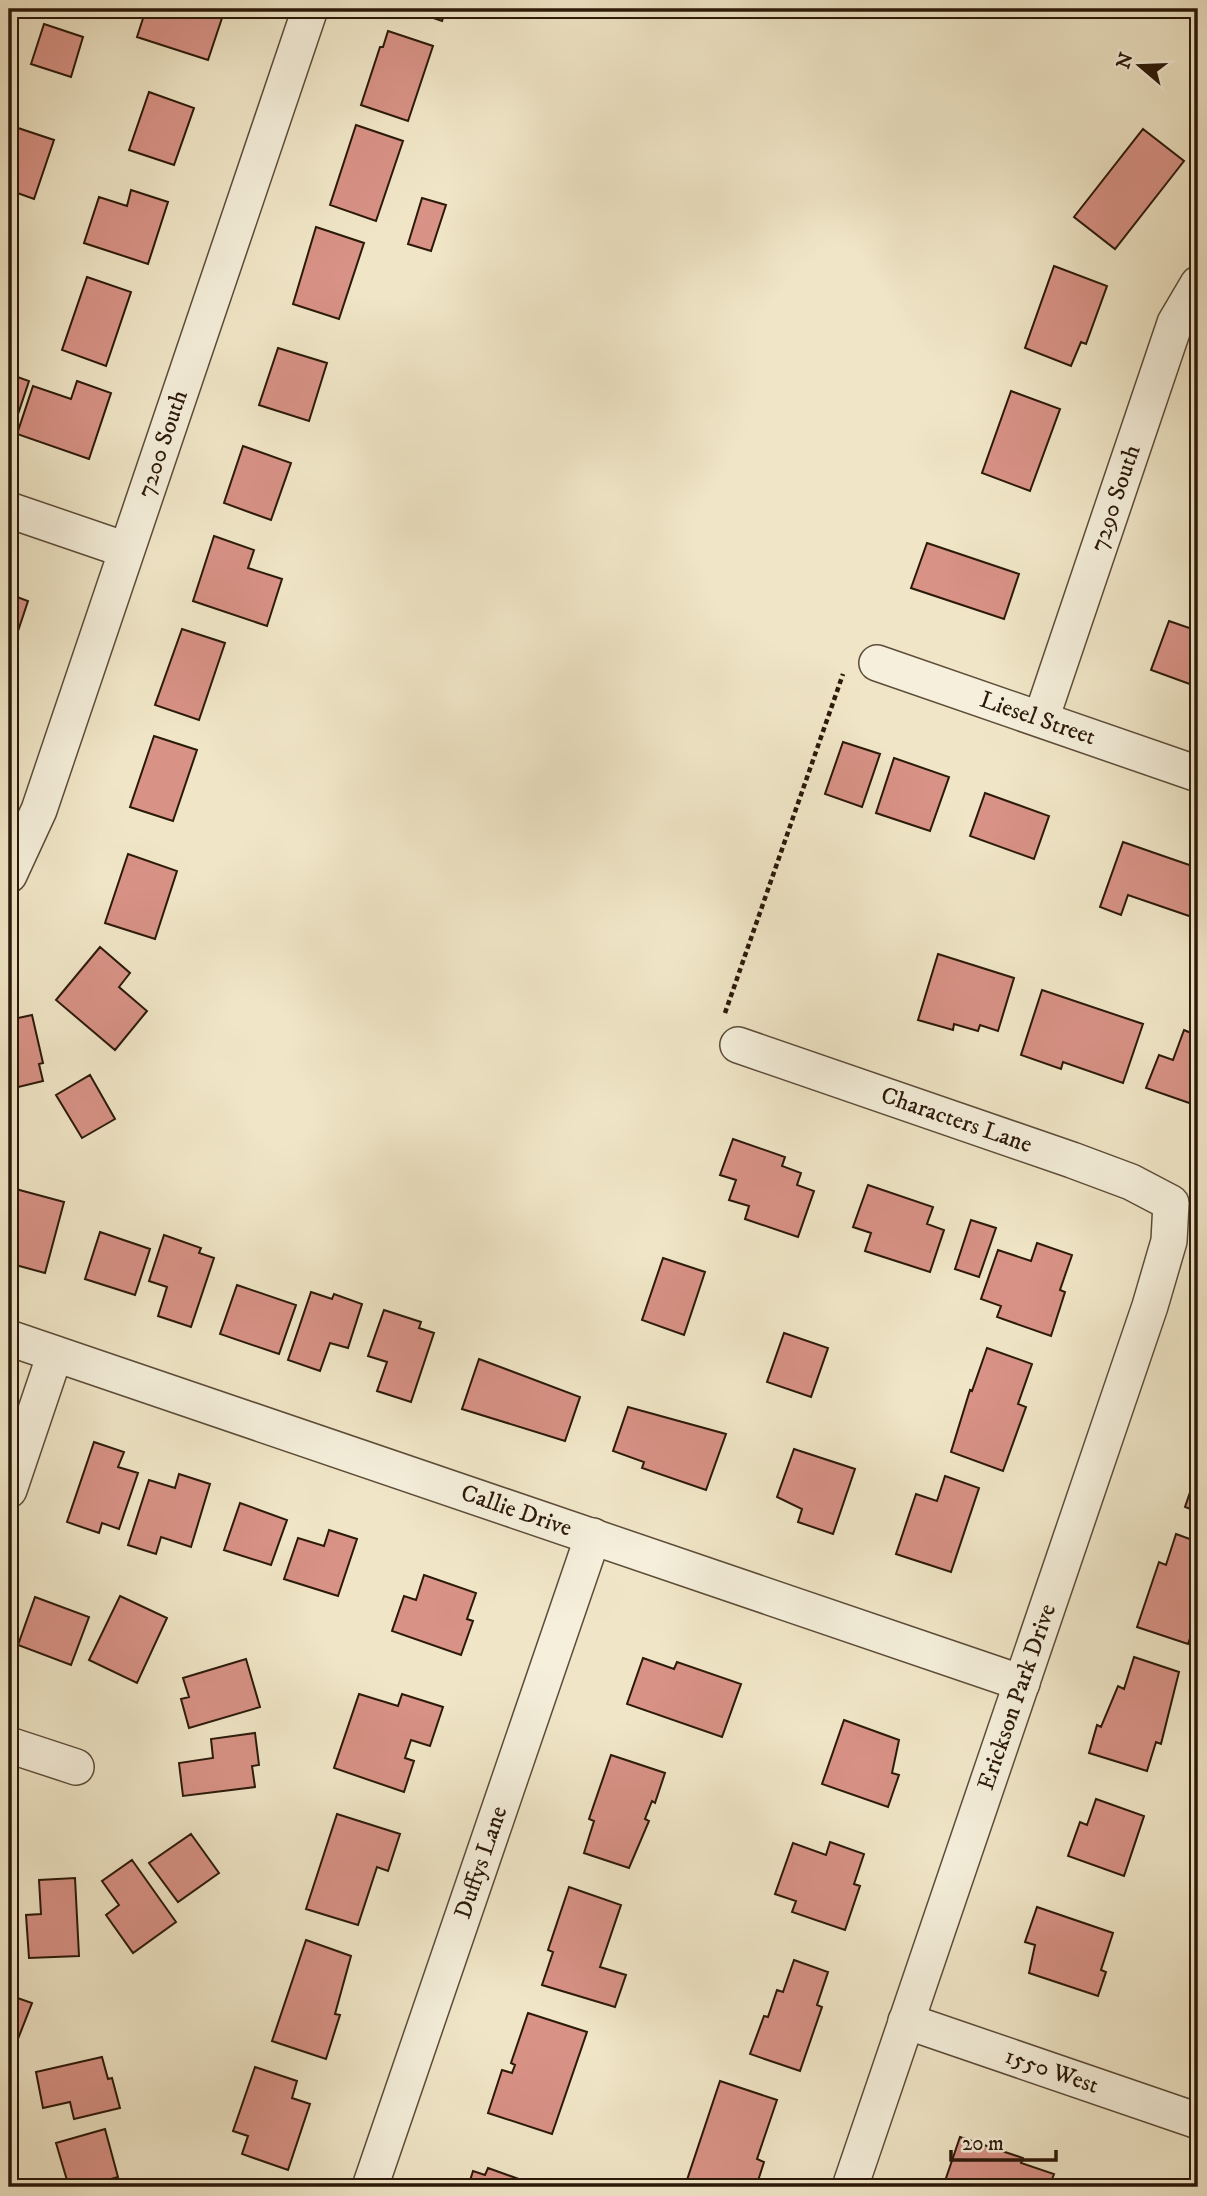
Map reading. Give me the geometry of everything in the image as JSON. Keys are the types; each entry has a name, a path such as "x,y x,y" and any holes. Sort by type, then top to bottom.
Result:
{"street":[{"name":"7200 South","path":"9,875 39,810 310,9"},
{"name":"7290 South","path":"1041,719 1175,323 1198,284"},
{"path":"9,510 127,550"},
{"name":"Liesel Street","path":"877,663 1198,774"},
{"name":"Characters Lane","path":"738,1045 1072,1160 1130,1182 1171,1203"},
{"name":"Erickson Park Drive","path":"850,2187 1150,1306 1169,1241 1171,1203"},
{"name":"Callie Drive","path":"9,1338 1022,1683"},
{"path":"9,1490 55,1354"},
{"name":"Duffys Lane","path":"370,2187 593,1536"},
{"path":"9,1745 76,1767"},
{"name":"1550 West","path":"906,2021 1198,2120"}],"path":[{"path":"738,1045 721,1025 846,666 858,671 877,663"}],"building":[{"path":"146,9 225,9 208,60 137,37"},
{"path":"407,9 446,9 442,21"},
{"path":"44,24 83,37 71,77 31,64"},
{"path":"388,31 433,46 408,121 361,105"},
{"path":"9,37 16,40 9,63"},
{"path":"149,92 194,108 174,165 129,150"},
{"path":"9,125 54,140 34,199 9,190"},
{"path":"356,125 403,141 376,221 330,205"},
{"path":"1143,129 1184,161 1115,249 1074,217"},
{"path":"131,190 168,202 148,264 84,243 99,197 127,206"},
{"path":"422,198 446,205 431,251 408,244"},
{"path":"316,227 364,243 339,319 293,304"},
{"path":"1054,266 1107,286 1086,344 1081,342 1071,366 1025,348"},
{"path":"87,277 131,292 106,366 62,350"},
{"path":"278,348 327,363 309,421 259,405"},
{"path":"9,374 29,381 13,429 9,428"},
{"path":"77,381 111,393 89,459 17,434 33,386 71,399"},
{"path":"1011,391 1060,409 1030,491 982,473"},
{"path":"243,446 291,463 271,520 224,503"},
{"path":"1198,533 1198,556 1191,553"},
{"path":"214,536 254,550 248,568 282,579 267,626 193,601"},
{"path":"927,543 1019,574 1004,619 911,588"},
{"path":"9,594 28,601 9,658"},
{"path":"1169,621 1198,631 1198,687 1151,670"},
{"path":"182,629 225,643 199,720 155,705"},
{"path":"154,736 197,750 173,821 130,807"},
{"path":"843,742 880,754 862,807 825,794"},
{"path":"894,758 949,777 930,831 876,813"},
{"path":"985,793 1049,816 1034,859 970,836"},
{"path":"1123,842 1198,868 1198,919 1128,895 1121,915 1100,907"},
{"path":"128,854 177,871 155,939 105,923"},
{"path":"100,947 130,973 119,987 147,1011 115,1050 56,1000"},
{"path":"938,954 1014,978 998,1031 980,1025 978,1031 954,1024 953,1030 918,1020"},
{"path":"1042,990 1143,1024 1123,1083 1063,1062 1061,1069 1021,1055"},
{"path":"32,1015 43,1063 39,1064 43,1081 10,1089 9,1020"},
{"path":"1184,1030 1198,1036 1198,1106 1146,1088 1159,1055 1173,1060"},
{"path":"90,1075 115,1119 82,1138 56,1095"},
{"path":"733,1139 785,1157 782,1166 801,1173 797,1185 814,1191 798,1237 745,1219 749,1206 729,1200 736,1180 720,1175"},
{"path":"868,1185 933,1207 927,1224 944,1230 930,1272 865,1251 871,1233 853,1227"},
{"path":"12,1188 64,1202 45,1273 12,1264 17,1243 9,1241 9,1201"},
{"path":"971,1220 996,1228 979,1277 955,1269"},
{"path":"100,1232 150,1249 135,1295 85,1279"},
{"path":"164,1235 201,1248 199,1253 214,1258 191,1327 158,1316 167,1287 149,1281"},
{"path":"1037,1243 1072,1255 1060,1290 1065,1292 1051,1336 997,1317 1001,1306 981,1299 998,1250 1031,1261"},
{"path":"663,1258 705,1272 684,1335 642,1320"},
{"path":"237,1285 296,1305 279,1354 220,1334"},
{"path":"311,1292 332,1299 334,1294 362,1304 348,1348 330,1343 320,1371 288,1360"},
{"path":"384,1310 421,1322 419,1328 434,1333 411,1402 377,1391 387,1362 368,1356"},
{"path":"784,1333 828,1348 811,1397 767,1382"},
{"path":"987,1348 1032,1364 1018,1404 1026,1407 1003,1471 951,1452 970,1390 972,1391"},
{"path":"479,1359 580,1397 565,1441 462,1409"},
{"path":"628,1407 726,1434 706,1490 642,1468 644,1462 613,1451"},
{"path":"94,1442 124,1452 118,1467 138,1473 119,1529 102,1523 99,1533 67,1522"},
{"path":"794,1449 855,1469 833,1534 798,1522 802,1509 777,1497"},
{"path":"1198,1469 1198,1512 1185,1507"},
{"path":"179,1474 210,1484 191,1547 161,1537 156,1554 128,1545 149,1480 175,1488"},
{"path":"945,1476 979,1488 951,1572 896,1554 916,1494 937,1501"},
{"path":"240,1503 287,1520 271,1565 224,1550"},
{"path":"329,1530 357,1539 338,1596 284,1579 298,1538 324,1546"},
{"path":"1176,1534 1198,1542 1198,1615 1188,1644 1137,1627 1159,1562 1166,1565"},
{"path":"424,1575 476,1593 467,1619 473,1621 461,1655 392,1631 404,1596 416,1600"},
{"path":"120,1596 167,1618 137,1683 89,1660"},
{"path":"35,1597 89,1617 71,1665 18,1645"},
{"path":"1134,1657 1179,1672 1161,1744 1156,1742 1147,1771 1089,1753 1097,1725 1101,1727 1118,1686 1124,1689"},
{"path":"643,1658 674,1669 677,1662 741,1684 722,1737 627,1704"},
{"path":"246,1659 260,1707 189,1728 181,1699 189,1697 183,1678"},
{"path":"359,1694 398,1706 402,1694 443,1707 430,1746 411,1740 405,1758 414,1761 404,1792 334,1768"},
{"path":"844,1720 899,1740 892,1773 899,1775 888,1807 822,1784"},
{"path":"255,1733 259,1765 252,1766 255,1787 183,1796 179,1763 213,1758 211,1739"},
{"path":"611,1755 665,1773 655,1803 652,1801 645,1819 649,1821 629,1868 584,1853 594,1821 589,1819"},
{"path":"1096,1799 1144,1816 1124,1876 1068,1856 1080,1822 1087,1825"},
{"path":"337,1814 400,1834 388,1871 377,1867 358,1925 306,1909"},
{"path":"191,1834 219,1873 178,1902 149,1863"},
{"path":"830,1842 864,1854 854,1884 860,1886 845,1930 792,1912 796,1901 775,1894 793,1843 826,1855"},
{"path":"132,1860 176,1922 133,1953 106,1915 119,1905 102,1881"},
{"path":"75,1878 79,1956 29,1958 26,1915 41,1914 39,1880"},
{"path":"569,1887 621,1905 600,1967 626,1975 615,2007 542,1985 553,1952 548,1950"},
{"path":"1037,1907 1113,1933 1101,1970 1106,1972 1098,1996 1029,1973 1035,1945 1025,1942"},
{"path":"306,1940 351,1956 335,2014 340,2015 326,2059 272,2041"},
{"path":"794,1960 828,1972 817,2005 822,2007 800,2071 750,2054 764,2016 768,2017 777,1990 783,1992"},
{"path":"9,1995 32,2003 16,2044 9,2041"},
{"path":"528,2013 587,2032 552,2134 488,2113 502,2070 512,2073 515,2065 511,2063"},
{"path":"102,2057 108,2079 112,2078 120,2108 74,2119 70,2102 43,2108 36,2072"},
{"path":"255,2067 297,2081 292,2098 310,2104 288,2170 242,2154 248,2136 233,2131"},
{"path":"720,2081 777,2100 757,2159 764,2162 756,2187 707,2187 687,2180"},
{"path":"105,2129 118,2177 83,2187 69,2187 56,2143"},
{"path":"960,2137 1023,2158 1021,2163 1054,2174 1049,2187 943,2187"},
{"path":"488,2168 530,2183 528,2187 468,2187 473,2171 485,2175"}]}
